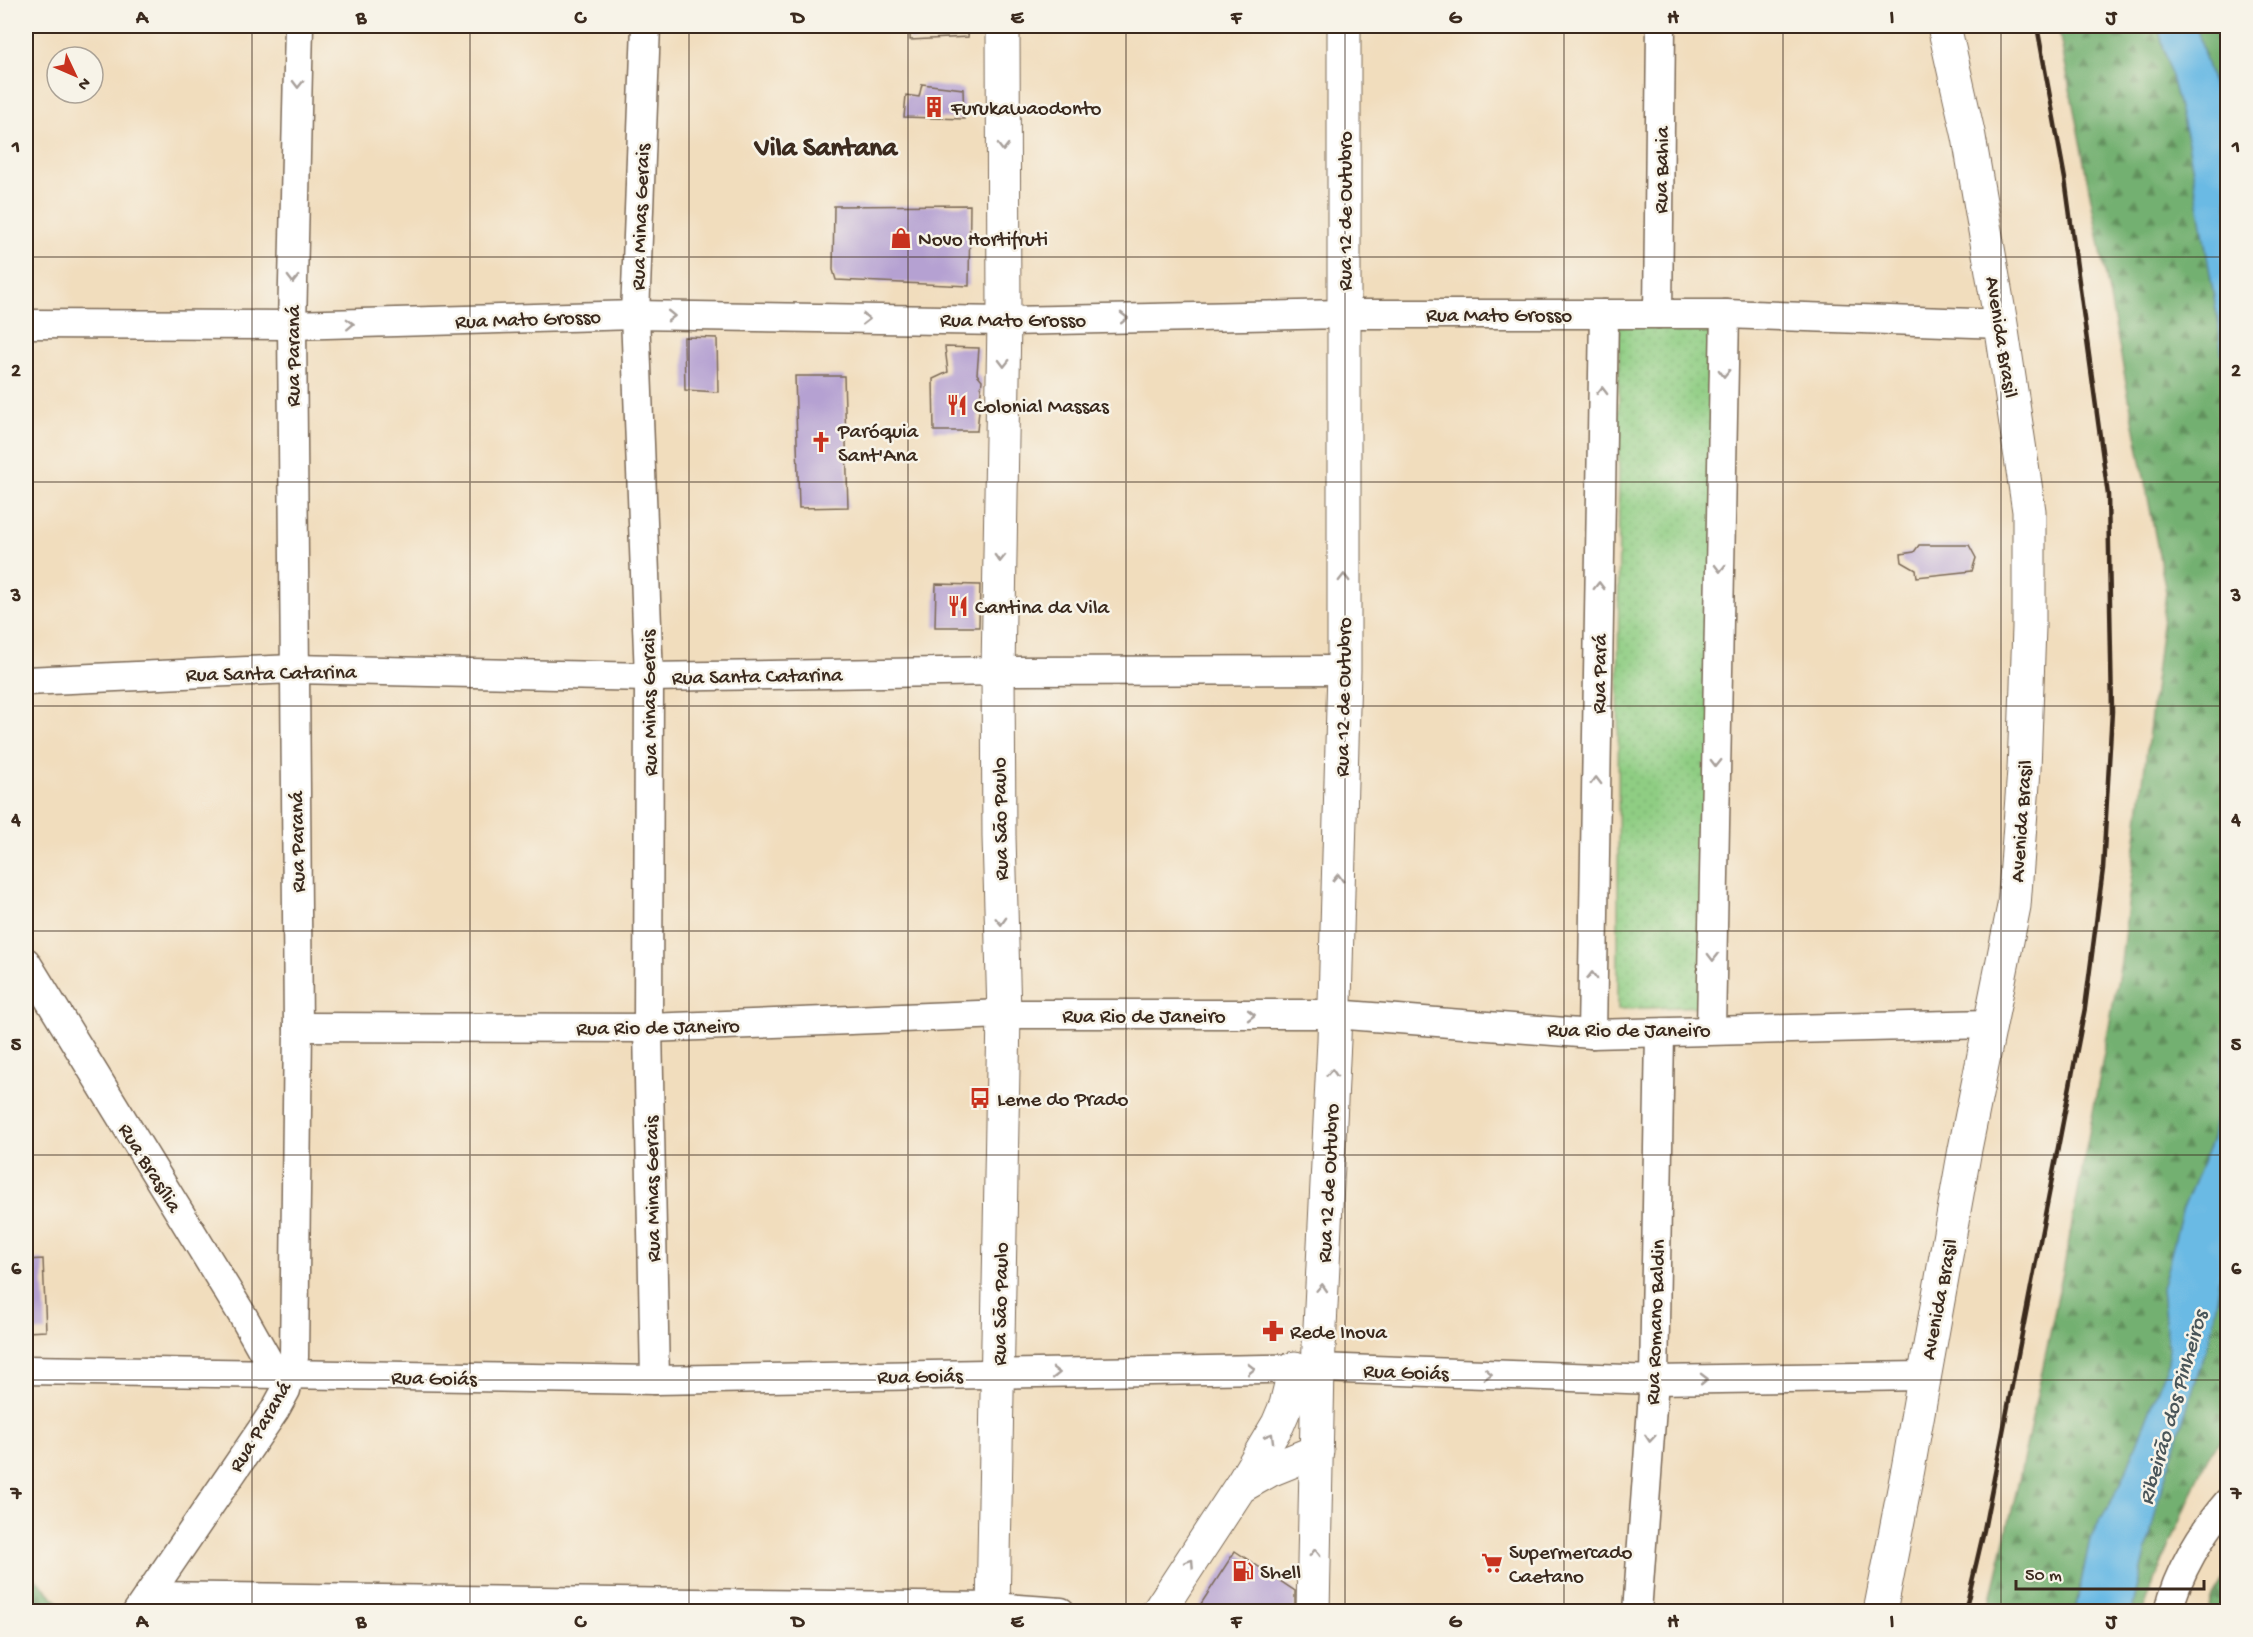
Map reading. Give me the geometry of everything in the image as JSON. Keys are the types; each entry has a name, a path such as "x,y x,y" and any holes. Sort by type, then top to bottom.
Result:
{"main road":[{"name":"Rua São Paulo","path":"993,1609 1004,1014 999,837 998,670 1004,321 1003,26"},
{"name":"Rua 12 de Outubro","path":"1307,1368 1334,1014 1344,670 1344,26"},
{"name":"Avenida Brasil","path":"1880,1611 1989,1024 2014,906 2024,770 2029,627 2029,511 2001,324 1969,137 1944,26"},
{"path":"1307,1368 1317,1451 1313,1611"},
{"path":"1158,1611 1240,1487 1307,1368"},
{"path":"1240,1487 1270,1470 1317,1451"}],"street":[{"name":"Rua Paraná","path":"142,1604 275,1410 296,1332 298,1027 292,325 299,26"},
{"name":"Rua Minas Gerais","path":"646,26 635,315 649,677 648,1028 655,1380"},
{"name":"Rua Bahia","path":"1658,314 1661,26"},
{"name":"Rua Mato Grosso","path":"26,324 292,325 635,315 1004,321 1343,314 1725,314 2001,324"},
{"name":"Rua Pará","path":"1592,1034 1604,314"},
{"path":"1711,1029 1725,314"},
{"name":"Rua Santa Catarina","path":"26,681 294,669 649,677 998,670 1344,670"},
{"name":"Rua Brasília","path":"26,962 243,1316 283,1374"},
{"name":"Rua Rio de Janeiro","path":"298,1027 648,1028 1004,1014 1334,1014 1592,1034 1660,1033 1711,1029 1989,1024"},
{"name":"Rua Romano Baldin","path":"1637,1611 1654,1380 1660,1033"},
{"name":"Rua Goiás","path":"26,1370 655,1380 1307,1368 1654,1380 1923,1376"},
{"path":"2168,1611 2173,1592 2212,1520 2228,1502"},
{"path":"142,1604 1061,1611"}],"green space":[{"path":"2058,26 2227,26 2227,1433 2208,1456 2146,1601 2145,1611 1988,1612 2019,1480 2063,1272 2121,962 2166,592"},
{"path":"1723,320 1706,1006 1618,1009 1619,321"},
{"path":"26,1569 67,1611 26,1611"},
{"path":"2227,1574 2227,1611 2209,1611 2213,1597"}],"water":[{"path":"2158,26 2196,26 2228,140 2227,415 2219,327 2188,143"},
{"name":"Ribeirão dos Pinheiros","path":"2227,1027 2227,1236 2212,1330 2161,1490 2132,1611 2075,1611 2090,1539 2121,1484 2169,1361 2162,1289 2182,1211 2212,1139"}],"building":[{"path":"910,26 969,26 968,37 910,40"},
{"name":"Furukawaodonto","path":"922,84 963,89 964,119 904,117 906,95 919,97"},
{"name":"Novo Hortifruti","path":"970,205 969,286 836,280 833,270 834,206"},
{"path":"684,337 717,338 718,392 685,390"},
{"name":"Colonial Massas","path":"945,347 979,348 977,374 982,380 977,431 934,431 933,379 948,372"},
{"name":"Paróquia Sant'Ana","path":"795,376 844,376 848,507 799,508"},
{"path":"1919,545 1969,545 1976,558 1972,571 1917,577 1916,570 1902,562 1901,554 1914,552"},
{"name":"Cantina da Vila","path":"936,584 980,585 979,627 935,627"},
{"path":"43,1259 46,1331 26,1332 26,1260"},
{"name":"Shell","path":"1235,1551 1295,1591 1295,1612 1197,1610"}],"railway":[{"path":"1965,1612 1984,1530 2085,1008 2103,869 2112,711 2108,495 2065,179 2037,26"}],"place":[{"name":"Furukawaodonto","path":"934,107"},
{"name":"Novo Hortifruti","path":"901,238"},
{"name":"Colonial Massas","path":"957,405"},
{"name":"Paróquia Sant'Ana","path":"821,442"},
{"name":"Cantina da Vila","path":"958,606"},
{"name":"Leme do Prado","path":"980,1098"},
{"name":"Rede Inova","path":"1273,1331"},
{"name":"Supermercado Caetano","path":"1492,1563"},
{"name":"Shell","path":"1243,1571"}],"district":[{"name":"Vila Santana","path":"826,146"}]}
